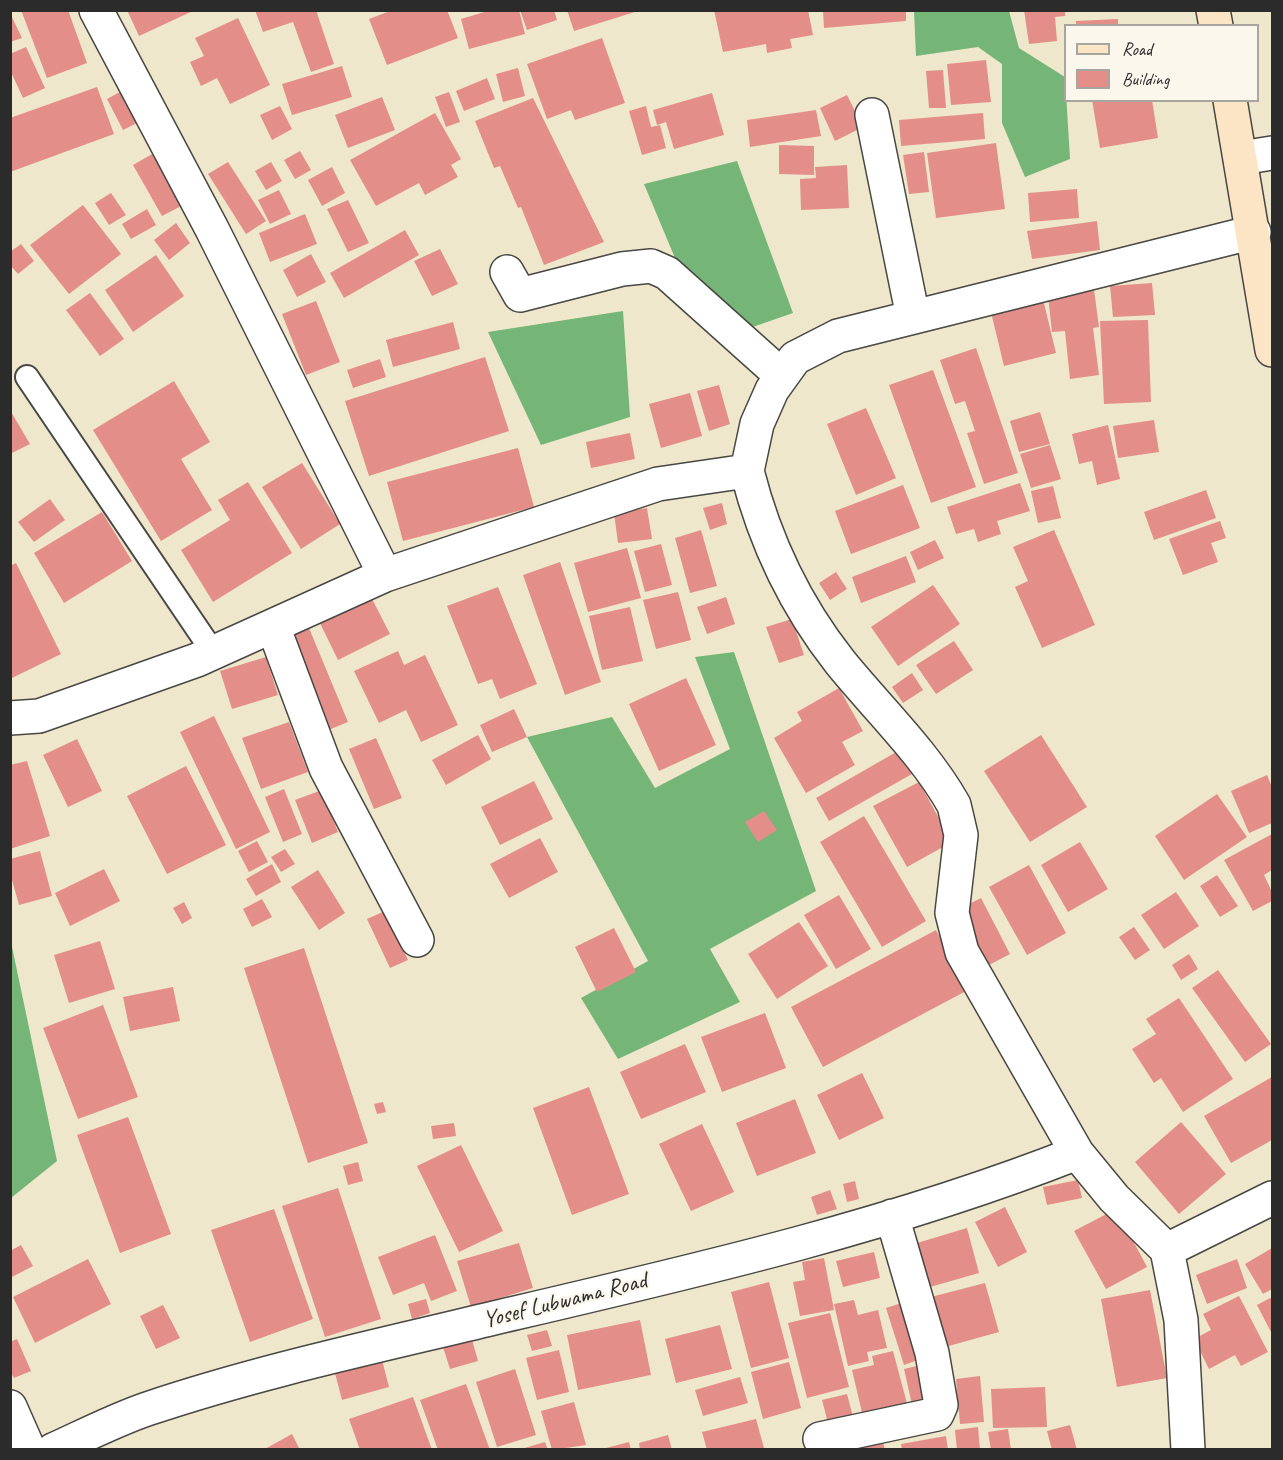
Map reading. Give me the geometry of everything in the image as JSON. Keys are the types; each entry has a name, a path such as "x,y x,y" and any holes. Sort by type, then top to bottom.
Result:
{"street":[{"path":"96,10 212,229 385,575"},
{"path":"1230,102 1272,350"},
{"path":"872,115 913,317"},
{"path":"1241,158 1272,153"},
{"path":"1188,1449 1181,1320 1167,1250 1114,1198 1077,1153 962,952 955,933 952,913 961,835 954,804 808,617 778,563 758,515 747,471 757,424 772,390 795,358 838,336 1254,232"},
{"path":"507,272 520,295 622,269 651,266 667,273 782,376"},
{"path":"10,718 39,716 213,652 385,575 658,484 747,471"},
{"path":"273,626 326,768 417,940"},
{"name":"Yosef Lubwama Road","path":"63,1448 144,1410 219,1387 344,1353 686,1272 852,1229 991,1187 1077,1153"},
{"path":"1167,1250 1272,1198"},
{"path":"820,1439 937,1414 942,1404 932,1353 892,1216"},
{"path":"10,1407 29,1449"}],"lane":[{"path":"27,377 213,652"}],"green space":[{"path":"914,11 1009,11 1019,48 1064,76 1064,102 1067,102 1070,159 1025,177 1002,123 1002,64 978,47 916,56"},
{"path":"737,161 793,313 744,330 680,270 644,184"},
{"path":"623,311 630,417 541,445 488,332"},
{"path":"734,652 816,891 710,949 740,1002 618,1059 581,998 648,961 527,737 612,717 655,788 730,749 695,657"},
{"path":"11,942 57,1161 10,1198"}],"building":[{"path":"21,10 68,10 87,63 47,78"},
{"path":"127,10 195,10 139,36"},
{"path":"255,10 316,10 334,64 311,72 293,22 263,32"},
{"path":"393,10 447,10 458,38 387,65 369,19"},
{"path":"491,10 519,10 525,34 469,49 461,19"},
{"path":"520,10 554,10 557,20 527,30"},
{"path":"567,10 637,10 638,11 574,31"},
{"path":"714,10 808,10 813,35 790,39 792,48 767,53 766,44 723,52"},
{"path":"823,10 906,10 906,21 824,28"},
{"path":"1024,10 1065,10 1065,16 1055,17 1057,41 1029,44"},
{"path":"10,13 22,38 10,42"},
{"path":"238,18 270,85 230,104 217,78 201,86 190,62 204,56 195,38"},
{"path":"1118,19 1118,24 1076,24 1076,21"},
{"path":"602,38 625,103 575,120 571,110 547,119 527,64"},
{"path":"26,47 45,88 23,98 10,70 10,54"},
{"path":"986,60 991,102 951,105 947,64"},
{"path":"342,66 352,97 292,115 282,84"},
{"path":"518,68 525,96 503,102 496,74"},
{"path":"943,70 946,108 929,108 926,71"},
{"path":"487,78 495,99 464,111 456,91"},
{"path":"97,87 114,134 10,172 10,118"},
{"path":"129,87 147,118 123,130 107,99"},
{"path":"449,92 460,122 446,127 435,97"},
{"path":"712,93 724,135 674,149 666,122 657,125 653,110"},
{"path":"847,95 863,127 835,141 820,108"},
{"path":"382,97 395,130 348,148 335,115"},
{"path":"533,98 604,242 544,265 521,207 518,208 500,166 494,168 475,121"},
{"path":"1092,102 1152,102 1158,138 1100,148"},
{"path":"280,106 292,129 272,140 260,115"},
{"path":"646,106 651,127 660,125 666,148 642,155 629,111"},
{"path":"816,110 821,136 750,147 747,120"},
{"path":"435,113 461,159 451,165 458,177 425,195 419,183 376,206 350,160"},
{"path":"983,113 985,139 901,146 899,120"},
{"path":"996,143 1005,209 936,218 927,153"},
{"path":"779,145 814,146 814,175 779,174"},
{"path":"300,151 311,170 295,179 284,160"},
{"path":"924,152 929,192 909,194 903,155"},
{"path":"154,153 183,205 162,216 133,165"},
{"path":"228,162 266,221 246,234 208,174"},
{"path":"271,162 282,181 266,190 255,171"},
{"path":"847,165 849,208 801,210 800,179 816,178 815,167"},
{"path":"332,167 345,193 322,206 308,180"},
{"path":"1077,189 1079,218 1030,222 1028,193"},
{"path":"279,190 291,214 270,224 258,200"},
{"path":"111,193 126,215 109,225 95,203"},
{"path":"348,200 369,243 348,252 327,209"},
{"path":"83,205 121,254 69,294 30,245"},
{"path":"147,209 156,225 131,239 122,224"},
{"path":"305,214 317,244 270,262 259,233"},
{"path":"1097,221 1100,250 1032,259 1027,231"},
{"path":"176,223 190,243 169,260 154,240"},
{"path":"405,230 419,255 344,298 330,273"},
{"path":"21,244 34,261 18,274 10,265 10,252"},
{"path":"440,249 458,284 432,296 414,261"},
{"path":"311,254 326,282 297,297 283,270"},
{"path":"156,255 184,296 133,332 105,290"},
{"path":"1152,283 1155,315 1113,317 1110,286"},
{"path":"1094,290 1099,327 1093,328 1099,375 1070,379 1065,331 1052,332 1048,296"},
{"path":"90,293 124,339 100,356 66,310"},
{"path":"1042,295 1056,353 1004,366 990,308"},
{"path":"316,301 340,362 306,375 282,314"},
{"path":"1148,320 1151,402 1104,404 1100,321"},
{"path":"453,322 460,349 393,367 386,340"},
{"path":"976,348 1018,473 984,484 967,433 975,431 965,401 955,404 940,360"},
{"path":"485,357 509,431 369,476 345,401"},
{"path":"380,359 386,377 353,388 347,370"},
{"path":"933,370 976,487 931,503 889,385"},
{"path":"174,381 210,442 181,459 212,510 161,541 93,430"},
{"path":"719,385 730,424 709,431 697,391"},
{"path":"690,393 702,436 661,448 649,404"},
{"path":"866,408 896,478 856,495 827,424"},
{"path":"10,410 30,444 10,454"},
{"path":"1040,412 1050,444 1019,452 1010,421"},
{"path":"1154,420 1159,452 1118,458 1113,426"},
{"path":"1108,425 1120,479 1097,485 1092,461 1079,464 1072,434"},
{"path":"630,433 635,459 591,468 586,442"},
{"path":"1050,445 1061,479 1031,488 1020,454"},
{"path":"518,448 534,507 403,541 387,482"},
{"path":"302,463 340,524 301,549 262,487"},
{"path":"248,482 292,553 213,602 181,550 230,520 218,500"},
{"path":"1020,483 1030,511 997,521 1001,534 978,542 974,529 956,534 947,507"},
{"path":"903,485 920,528 851,554 835,511"},
{"path":"1053,486 1061,518 1038,523 1031,491"},
{"path":"1206,490 1216,518 1154,540 1144,512"},
{"path":"50,499 65,520 34,542 18,522"},
{"path":"722,503 727,524 710,530 703,508"},
{"path":"647,508 652,539 618,543 614,513"},
{"path":"102,512 132,561 64,603 34,553"},
{"path":"1220,521 1226,538 1211,543 1218,562 1183,575 1169,539"},
{"path":"701,530 717,586 690,593 675,538"},
{"path":"1054,530 1095,625 1042,648 1015,587 1028,581 1013,547"},
{"path":"935,540 944,558 918,570 910,552"},
{"path":"661,544 672,585 645,592 634,551"},
{"path":"627,548 641,598 588,612 574,563"},
{"path":"906,556 916,582 861,603 852,577"},
{"path":"560,562 601,682 565,695 523,575"},
{"path":"16,563 61,654 12,678 10,566"},
{"path":"836,572 847,589 830,600 819,583"},
{"path":"933,585 960,624 898,666 871,627"},
{"path":"498,587 537,684 500,699 492,679 478,684 447,606"},
{"path":"368,591 390,634 338,660 317,617"},
{"path":"678,592 691,640 656,649 643,600"},
{"path":"726,597 735,624 707,634 697,607"},
{"path":"630,607 643,661 602,670 589,616"},
{"path":"792,619 804,655 779,663 766,627"},
{"path":"309,628 348,722 326,731 288,636"},
{"path":"954,641 973,670 936,694 916,665"},
{"path":"398,651 404,665 425,655 458,725 421,742 406,710 379,723 354,671"},
{"path":"266,657 278,695 232,709 220,671"},
{"path":"912,673 923,690 903,703 892,687"},
{"path":"686,678 716,745 659,771 629,704"},
{"path":"839,688 863,731 842,742 855,765 806,793 774,738 802,721 797,712"},
{"path":"514,709 527,737 492,752 480,725"},
{"path":"214,716 270,832 236,849 180,732"},
{"path":"289,722 308,772 261,789 242,738"},
{"path":"478,735 491,759 446,785 432,760"},
{"path":"1041,735 1087,807 1030,842 984,771"},
{"path":"376,738 402,798 374,809 349,749"},
{"path":"77,739 102,791 68,807 43,755"},
{"path":"898,751 912,774 829,821 816,798"},
{"path":"27,761 50,836 10,849 10,765"},
{"path":"186,766 226,845 167,874 127,796"},
{"path":"1267,775 1272,787 1272,823 1249,833 1231,791"},
{"path":"534,781 553,819 500,845 481,807"},
{"path":"919,782 952,842 907,867 873,806"},
{"path":"284,789 302,834 283,842 265,797"},
{"path":"322,790 338,832 312,843 295,800"},
{"path":"1217,794 1247,837 1184,880 1155,836"},
{"path":"764,811 777,830 758,842 745,822"},
{"path":"864,816 926,921 882,947 820,842"},
{"path":"1272,834 1272,870 1264,875 1272,892 1272,901 1253,911 1224,860"},
{"path":"540,838 558,872 509,898 490,864"},
{"path":"257,841 268,862 249,872 238,851"},
{"path":"1080,842 1108,889 1068,912 1041,865"},
{"path":"285,849 295,864 281,872 271,857"},
{"path":"40,851 52,896 19,905 10,873 10,859"},
{"path":"272,864 281,882 256,896 246,879"},
{"path":"1029,865 1066,933 1027,955 989,887"},
{"path":"104,869 120,901 70,926 55,893"},
{"path":"318,870 345,913 319,930 291,887"},
{"path":"1217,875 1238,906 1220,917 1200,886"},
{"path":"1176,892 1199,926 1164,949 1141,915"},
{"path":"839,895 871,949 836,969 804,915"},
{"path":"981,898 1010,954 989,965 959,909"},
{"path":"262,899 272,917 252,927 243,909"},
{"path":"184,902 192,918 182,924 173,908"},
{"path":"385,911 408,960 390,968 367,919"},
{"path":"799,922 828,966 777,999 748,954"},
{"path":"1134,927 1150,950 1135,960 1119,937"},
{"path":"614,928 636,972 597,992 575,947"},
{"path":"936,930 968,990 823,1067 791,1007"},
{"path":"100,941 115,989 69,1003 54,955"},
{"path":"304,948 368,1143 308,1163 244,968"},
{"path":"1189,954 1198,969 1181,980 1172,965"},
{"path":"1218,970 1271,1044 1245,1062 1192,988"},
{"path":"173,987 180,1021 130,1031 123,997"},
{"path":"1179,998 1233,1079 1183,1112 1161,1078 1154,1083 1132,1049 1156,1034 1146,1019"},
{"path":"103,1005 138,1097 78,1119 43,1028"},
{"path":"765,1013 786,1068 722,1092 701,1037"},
{"path":"685,1044 706,1092 641,1119 620,1072"},
{"path":"862,1073 884,1118 839,1140 817,1095"},
{"path":"1272,1077 1272,1140 1231,1163 1204,1116"},
{"path":"589,1087 629,1194 572,1215 533,1108"},
{"path":"795,1099 816,1153 757,1176 736,1123"},
{"path":"383,1102 386,1112 377,1114 374,1104"},
{"path":"128,1117 171,1234 120,1253 77,1135"},
{"path":"1181,1122 1226,1174 1179,1214 1135,1162"},
{"path":"454,1123 456,1136 433,1139 431,1126"},
{"path":"702,1124 734,1192 691,1211 659,1144"},
{"path":"461,1145 503,1231 459,1252 417,1166"},
{"path":"358,1162 363,1181 348,1185 343,1166"},
{"path":"1078,1180 1082,1198 1047,1205 1043,1187"},
{"path":"855,1181 859,1199 847,1202 843,1184"},
{"path":"338,1188 381,1319 325,1337 282,1206"},
{"path":"830,1190 837,1209 817,1215 811,1197"},
{"path":"1005,1207 1027,1252 998,1267 975,1222"},
{"path":"274,1209 313,1319 250,1342 211,1230"},
{"path":"1116,1209 1147,1267 1106,1289 1074,1231"},
{"path":"967,1228 979,1273 930,1287 917,1243"},
{"path":"435,1235 457,1291 431,1301 424,1283 393,1295 378,1257"},
{"path":"519,1243 533,1288 471,1307 457,1261"},
{"path":"21,1245 33,1266 10,1278 10,1251"},
{"path":"1272,1248 1272,1289 1263,1294 1245,1264"},
{"path":"874,1252 880,1278 843,1287 836,1261"},
{"path":"824,1258 834,1310 800,1316 793,1282 805,1280 802,1262"},
{"path":"88,1259 111,1304 35,1343 13,1297"},
{"path":"1237,1259 1247,1288 1207,1304 1196,1275"},
{"path":"769,1282 789,1358 751,1368 731,1292"},
{"path":"985,1283 999,1332 945,1347 931,1297"},
{"path":"1150,1290 1167,1378 1117,1387 1101,1299"},
{"path":"1239,1296 1268,1352 1241,1366 1235,1355 1209,1369 1194,1339 1211,1330 1203,1314"},
{"path":"1272,1297 1272,1334 1257,1305"},
{"path":"426,1299 430,1313 412,1319 408,1304"},
{"path":"854,1300 858,1315 878,1310 887,1348 867,1352 869,1361 848,1366 834,1304"},
{"path":"911,1300 929,1356 904,1365 886,1308"},
{"path":"163,1305 180,1338 156,1349 140,1316"},
{"path":"830,1313 849,1387 807,1398 788,1323"},
{"path":"640,1320 651,1375 578,1390 567,1335"},
{"path":"720,1325 732,1369 676,1383 665,1339"},
{"path":"547,1330 552,1346 532,1351 527,1335"},
{"path":"471,1336 478,1361 450,1369 442,1344"},
{"path":"17,1339 31,1371 14,1378 10,1371 10,1342"},
{"path":"559,1350 569,1392 537,1400 526,1358"},
{"path":"893,1351 909,1411 864,1421 852,1370 874,1365 872,1356"},
{"path":"382,1360 389,1387 342,1400 335,1373"},
{"path":"789,1362 801,1408 763,1419 751,1372"},
{"path":"925,1364 933,1405 913,1409 904,1369"},
{"path":"515,1369 536,1435 497,1447 476,1382"},
{"path":"980,1376 984,1422 960,1424 956,1379"},
{"path":"740,1377 748,1403 703,1416 695,1390"},
{"path":"466,1384 490,1450 438,1450 420,1400"},
{"path":"1045,1387 1047,1427 993,1428 991,1389"},
{"path":"847,1394 853,1417 828,1423 822,1400"},
{"path":"413,1397 432,1450 360,1450 349,1419"},
{"path":"574,1402 586,1445 552,1450 541,1411"},
{"path":"756,1419 764,1448 707,1450 702,1432"},
{"path":"1070,1425 1077,1450 1052,1450 1047,1431"},
{"path":"978,1427 980,1450 957,1450 955,1430"},
{"path":"1008,1429 1011,1450 991,1450 988,1432"},
{"path":"292,1434 300,1450 263,1450"},
{"path":"668,1435 672,1450 640,1450 639,1443"},
{"path":"946,1436 948,1450 902,1450 901,1444"},
{"path":"545,1442 548,1450 521,1450 521,1449"},
{"path":"629,1442 631,1450 602,1449"},
{"path":"883,1442 885,1450 856,1450 856,1449"}]}
